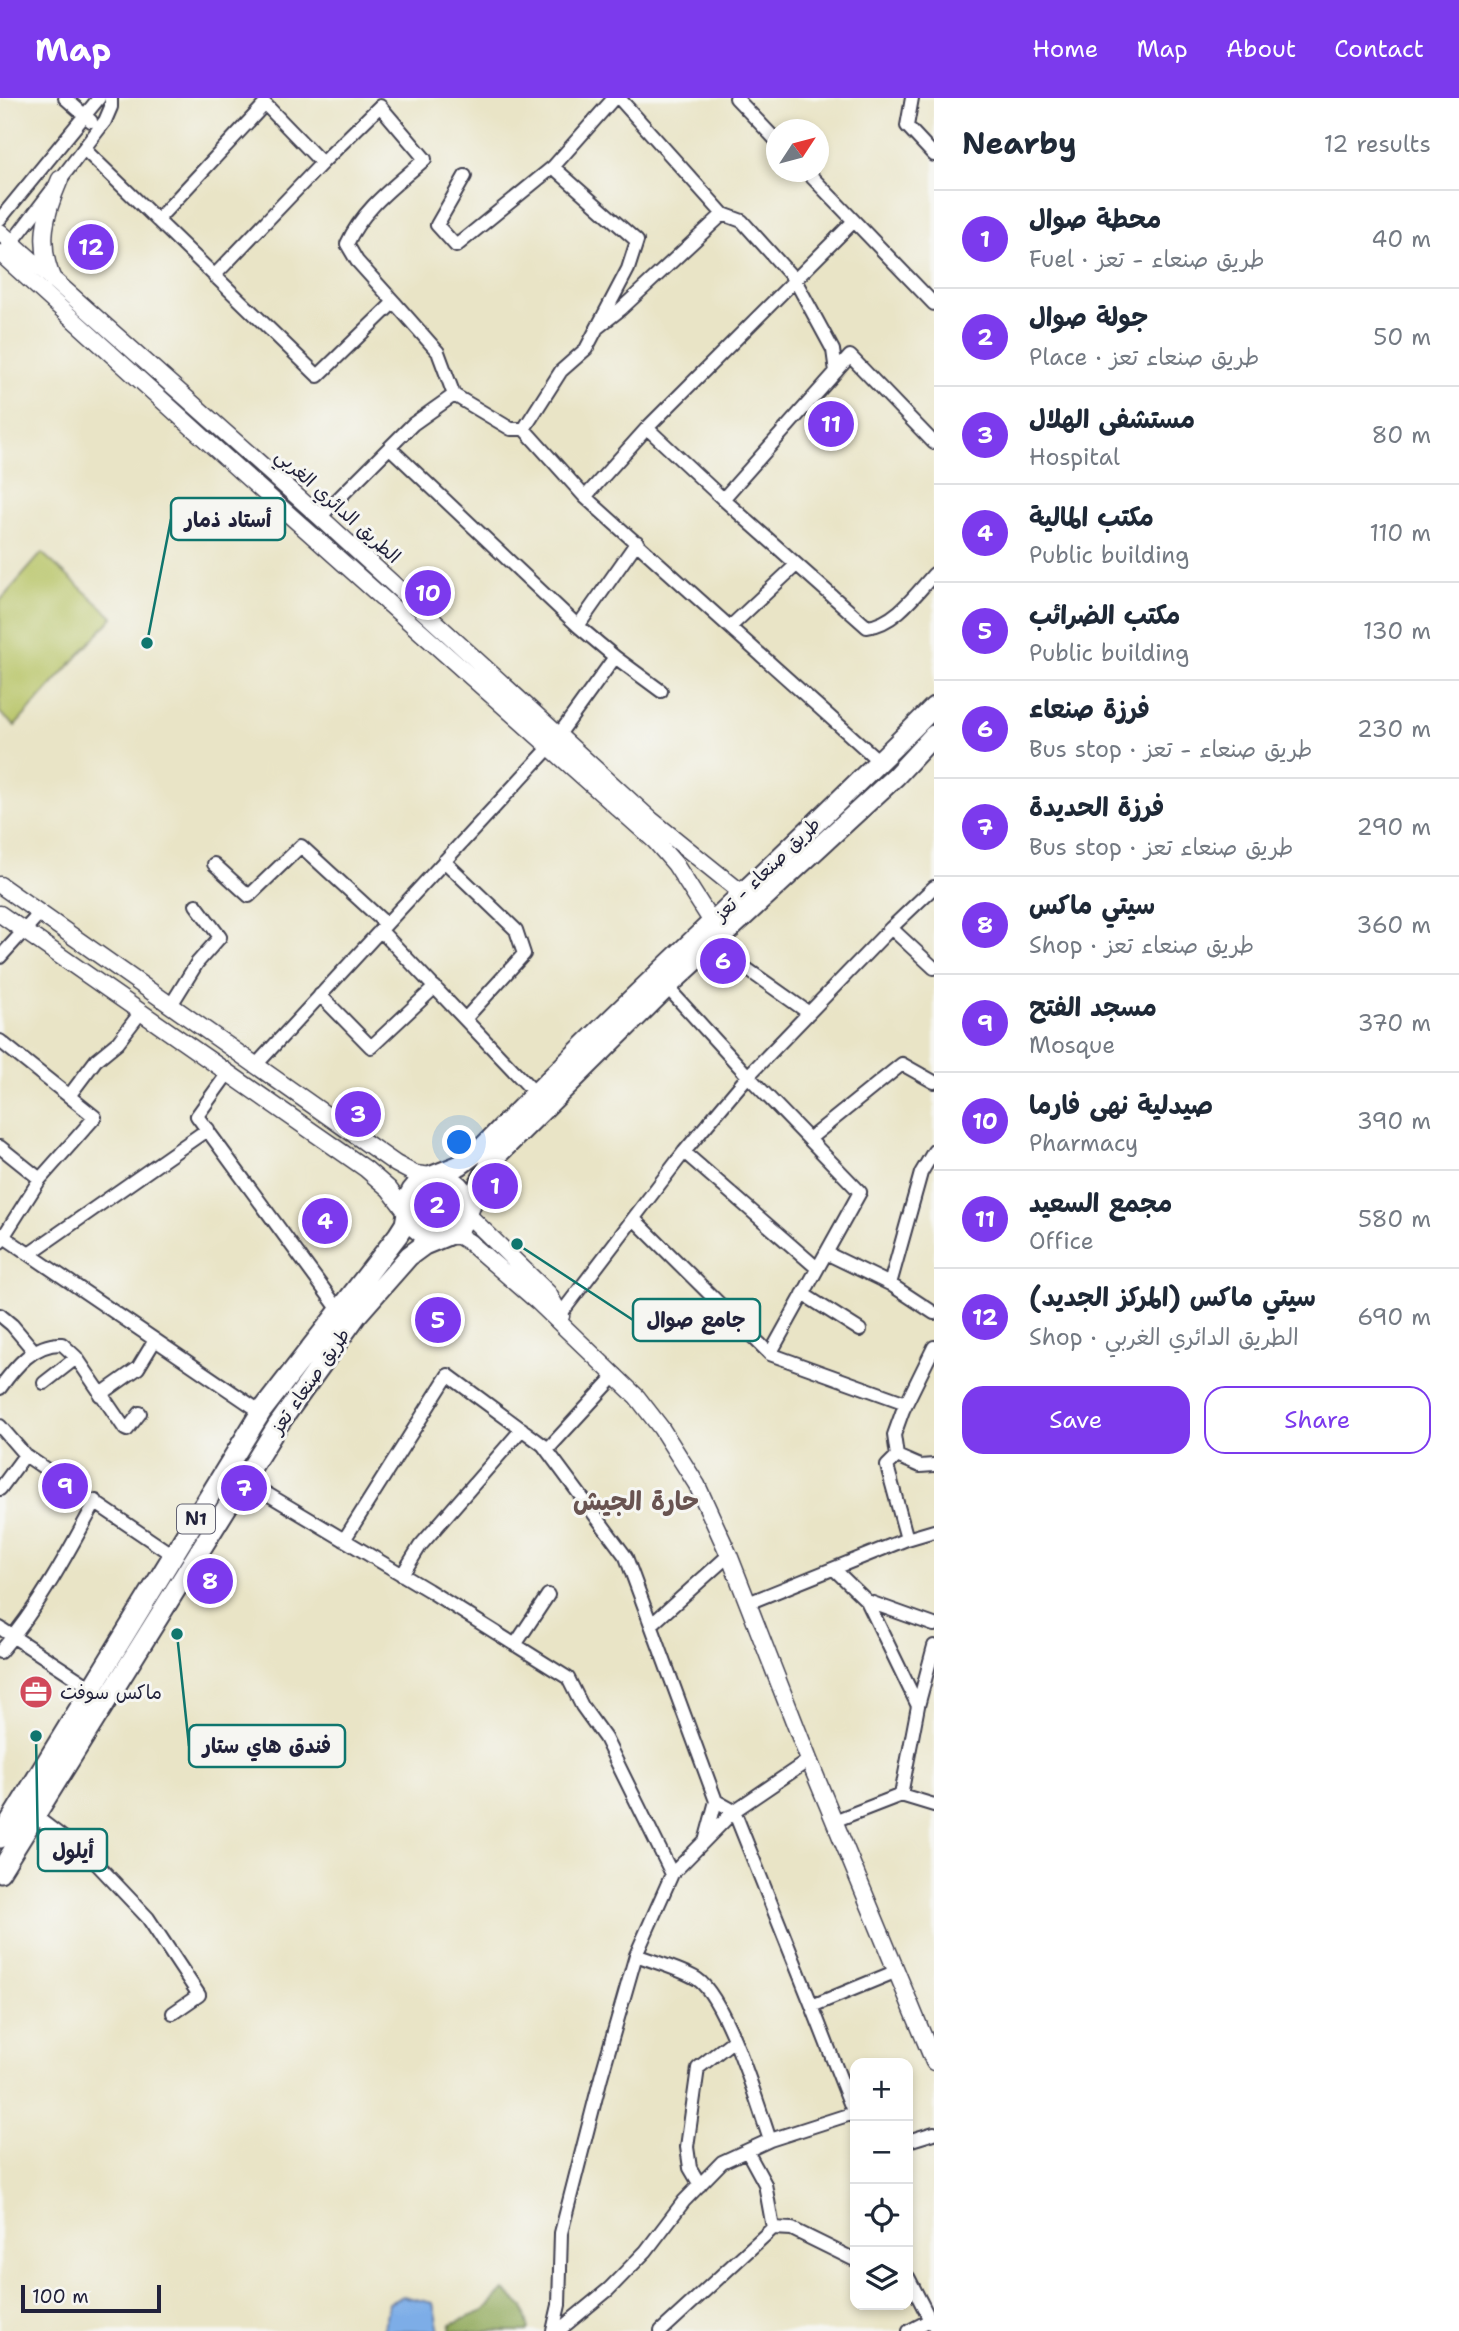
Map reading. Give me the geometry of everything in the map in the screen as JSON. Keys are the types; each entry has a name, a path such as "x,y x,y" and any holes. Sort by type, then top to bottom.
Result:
{"highway":[{"name":"طريق صنعاء - تعز","path":"487,1155 667,987 712,922 934,707"},
{"name":"طريق صنعاء - تعز","path":"487,1155 536,1093 685,958 713,945 896,776 934,735"},
{"path":"487,1155 479,1184 461,1226 446,1236 426,1235 417,1230 407,1213 407,1203 415,1185 487,1155"},
{"path":"432,1176 452,1180 460,1186 465,1194 467,1214"},
{"name":"طريق صنعاء تعز","path":"0,1872 35,1816 174,1556 261,1412 398,1235 405,1224 407,1213"},
{"name":"طريق صنعاء تعز","path":"2,1830 101,1693 278,1425 356,1315 409,1256 424,1245 446,1236"}],"main road":[{"path":"54,282 44,253 43,238 48,208 60,179"},
{"name":"الطريق الدائري الغربي","path":"3,248 54,282 320,517 555,741 655,841 675,864 712,922"},
{"name":"الطريق الدائري الغربي","path":"3,248 555,741 743,894"},
{"path":"0,885 396,1164 415,1174 432,1176"},
{"path":"0,914 366,1170 388,1189 407,1213"},
{"path":"467,1214 548,1293 571,1334"},
{"path":"446,1236 459,1236 469,1242 616,1375 681,1456 702,1494 729,1555 809,1760 934,2062"}],"street":[{"path":"65,98 100,128"},
{"path":"3,248 100,128 109,114 111,98"},
{"path":"465,176 437,225 456,246 553,167 617,98 723,214 742,221 795,280 833,350 836,372"},
{"path":"736,98 766,130"},
{"path":"912,98 907,126 934,155"},
{"path":"0,219 85,116 95,99 109,114"},
{"path":"157,220 265,104 322,163"},
{"path":"214,276 380,106 425,159 369,209 347,244 357,261 438,352 454,394 511,429 524,429 586,497 880,762"},
{"path":"84,149 318,376 394,302"},
{"path":"524,429 561,371 586,349 628,269 637,241 553,167"},
{"path":"817,182 934,304"},
{"path":"597,328 723,214"},
{"path":"586,497 647,428 854,221"},
{"path":"723,499 850,356 934,443"},
{"path":"320,517 413,424 454,394"},
{"path":"647,428 795,566 867,627 881,625 906,604 934,573"},
{"path":"390,447 578,626 661,691"},
{"path":"578,626 637,542"},
{"path":"731,626 795,566"},
{"path":"256,1065 555,741 615,657"},
{"path":"214,864 249,896 301,846 383,927 435,987 536,1093"},
{"path":"444,860 516,929 524,954 465,1019"},
{"path":"560,1314 684,1152 748,1076 934,887"},
{"path":"171,1005 197,963 220,937 197,905"},
{"path":"0,957 40,913"},
{"path":"891,928 934,968"},
{"path":"713,945 809,1013"},
{"path":"320,995 371,1046 435,987"},
{"path":"667,987 860,1192 770,1354"},
{"path":"68,1096 96,1060 118,1041 141,1012"},
{"path":"0,1041 95,1117 40,1179 2,1240 29,1254 261,1412"},
{"path":"809,1139 902,1064 934,1082"},
{"path":"228,1073 197,1116 339,1310"},
{"path":"29,1254 208,1129"},
{"path":"0,1147 40,1179"},
{"path":"684,1152 817,1268"},
{"path":"890,1284 921,1172 934,1152"},
{"path":"634,1219 770,1354 906,1404"},
{"path":"826,1253 890,1284 934,1313"},
{"path":"803,1294 860,1330"},
{"path":"0,1315 34,1351"},
{"path":"100,1395 138,1368 155,1340"},
{"path":"0,1388 12,1371 34,1351 49,1343 62,1344 76,1358 127,1430 140,1413"},
{"path":"897,1457 894,1436 906,1404 934,1347"},
{"path":"44,1383 76,1358"},
{"path":"344,1540 448,1375 522,1429 547,1450 625,1557 716,1801 706,1838"},
{"path":"547,1450 616,1375"},
{"path":"0,1426 25,1455 174,1556"},
{"path":"402,1575 420,1546 522,1429"},
{"path":"0,1489 25,1455"},
{"path":"897,1457 920,1466 934,1465"},
{"path":"897,1457 887,1466 907,1539"},
{"path":"244,1480 568,1678 582,1706 605,1738 672,1874"},
{"path":"0,1652 13,1637 64,1560 96,1501"},
{"path":"748,1604 907,1539 934,1531"},
{"path":"651,1625 729,1555"},
{"path":"835,1570 867,1601 918,1706"},
{"path":"515,1645 548,1595"},
{"path":"867,1601 934,1625"},
{"path":"0,1628 101,1693"},
{"path":"901,1795 918,1706 934,1646"},
{"path":"809,1760 734,1811 672,1874 636,1955 601,2077 562,2233 555,2331 572,2326 609,2289 656,2241 684,2201 722,2162 770,2140 850,2116"},
{"path":"835,1821 901,1795 934,1805"},
{"path":"716,1801 734,1811 850,2105"},
{"path":"35,1816 94,1861 149,1918 199,1995 173,2013"},
{"path":"636,1955 698,1979 713,1998 734,2040 770,2140"},
{"path":"812,2006 897,1971"},
{"path":"700,2185 690,2168 687,2147 698,2068 734,2040"},
{"path":"913,2139 934,2133"},
{"path":"747,2151 765,2184 772,2228"},
{"path":"661,2331 772,2228 792,2229 850,2258"},
{"path":"909,2331 932,2323 913,2287"},
{"path":"558,2309 572,2326"}],"green space":[{"path":"42,553 113,617 15,726 0,713 0,601"},
{"path":"504,2290 523,2307 529,2329 527,2331 450,2331 451,2324 484,2311"}],"water":[{"path":"403,2296 433,2303 439,2331 383,2331 389,2303"}],"place":[{"name":"سيتي ماكس (المركز الجديد)","path":"91,247"},
{"name":"مجمع السعيد","path":"831,424"},
{"name":"صيدلية نهى فارما","path":"428,593"},
{"name":"أستاد ذمار","path":"147,643"},
{"name":"فرزة صنعاء","path":"723,961"},
{"name":"مستشفى الهلال","path":"358,1114"},
{"name":"محطة صوال","path":"495,1186"},
{"name":"جولة صوال","path":"437,1205"},
{"name":"مكتب المالية","path":"325,1221"},
{"name":"جامع صوال","path":"517,1244"},
{"name":"مكتب الضرائب","path":"438,1320"},
{"name":"مسجد الفتح","path":"65,1486"},
{"name":"فرزة الحديدة","path":"244,1488"},
{"name":"سيتي ماكس","path":"210,1581"},
{"name":"فندق هاي ستار","path":"177,1634"},
{"name":"ماكس سوفت","path":"36,1692"},
{"name":"أيلول","path":"36,1736"}],"district":[{"name":"حارة الجيش","path":"636,1500"}]}
